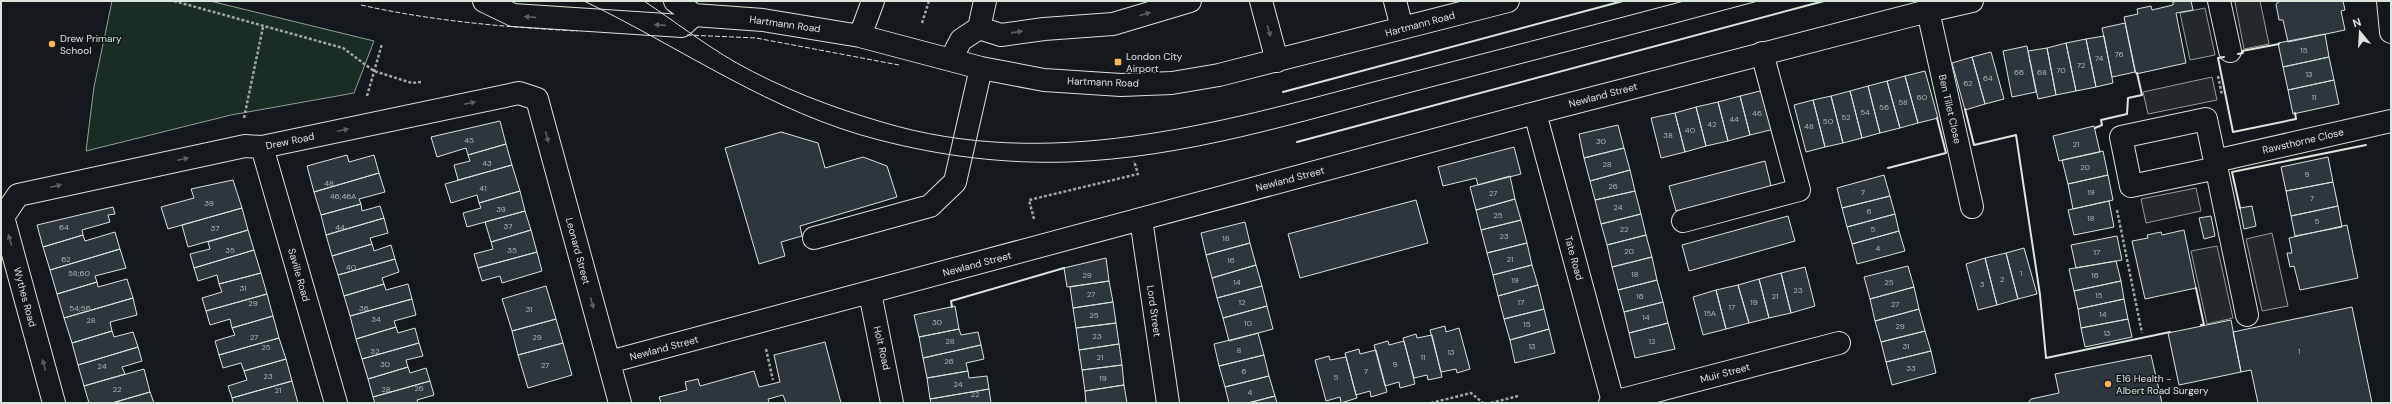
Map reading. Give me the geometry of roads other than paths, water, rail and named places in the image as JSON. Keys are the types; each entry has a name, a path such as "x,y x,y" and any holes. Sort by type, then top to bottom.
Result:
{"street":[{"path":"484,1 512,15 682,26 694,15 675,1"},
{"path":"860,36 873,1"},
{"path":"951,59 961,40 979,28 985,1"},
{"path":"979,28 1001,35 1044,29 1113,24 1190,1"},
{"path":"1260,1 1277,61"},
{"path":"1395,1 1402,28"},
{"name":"Hartmann Road","path":"694,15 739,10 786,23 860,36 981,68 1044,80 1121,84 1172,83 1219,75 1508,1"},
{"name":"Newland Street","path":"609,362 870,293 1141,218 1534,113 1928,10 1972,1"},
{"path":"2219,1 2230,51"},
{"path":"2388,1 2391,32"},
{"name":"Ben Tillet Close","path":"1928,10 1972,207"},
{"path":"1683,221 1799,190 1762,53"},
{"path":"814,238 930,206 955,182 981,68"},
{"name":"Drew Road","path":"18,195 519,93 537,99"},
{"name":"Leonard Street","path":"537,99 620,403"},
{"name":"Tate Road","path":"1534,113 1612,403"},
{"name":"Rawsthorne Close","path":"2216,165 2206,119 2120,137 2131,186 2391,122"},
{"name":"Saville Road","path":"254,147 336,403"},
{"path":"2216,165 2247,315"},
{"name":"Wythes Road","path":"18,195 4,217 54,403"},
{"name":"Lord Street","path":"1141,218 1168,403"},
{"name":"Holt Road","path":"870,293 892,403"},
{"name":"Muir Street","path":"1612,403 1839,343"}],"tram line":[{"path":"584,1 764,97 802,114 840,128 902,146 949,155 1020,162 1068,162 1112,159 1155,154 1242,137 1758,1"},
{"path":"644,1 700,40 735,62 770,80 807,96 882,122 944,136 1007,143 1069,142 1131,136 1193,126 1255,113 1684,1"}],"place":[{"name":"Drew Primary School","path":"52,44"},
{"name":"London City Airport","path":"1118,62"},
{"name":"E16 Health - Albert Road Surgery","path":"2108,384"}]}
